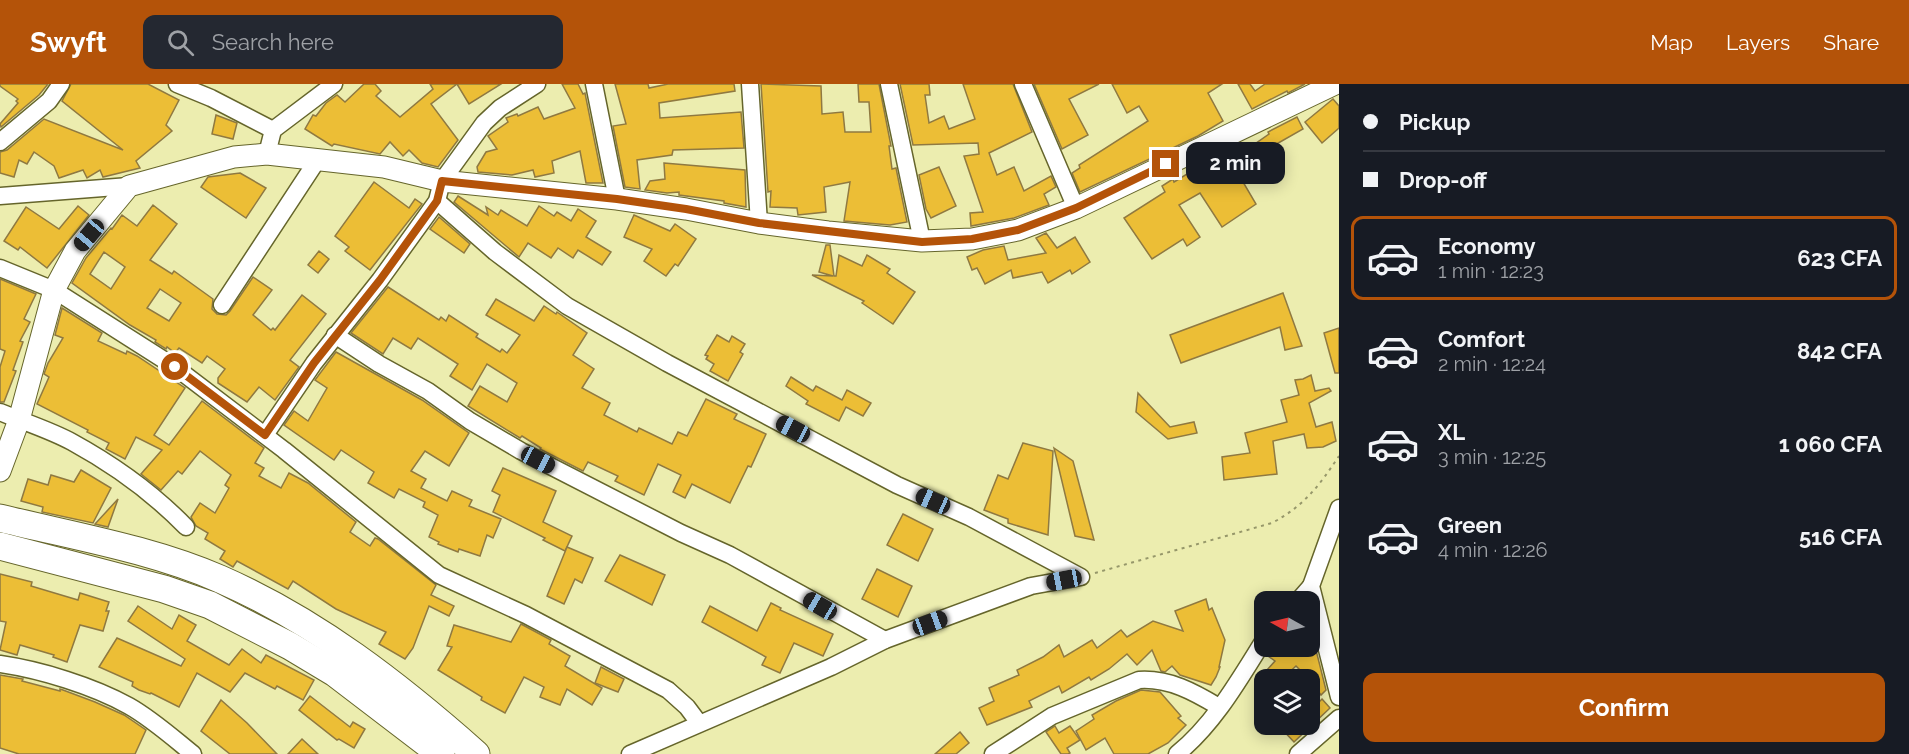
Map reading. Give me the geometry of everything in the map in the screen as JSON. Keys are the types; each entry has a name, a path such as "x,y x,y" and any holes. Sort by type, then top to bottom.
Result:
{"main road":[{"path":"0,518 172,561 220,579 295,617 340,646 386,678 476,754"},
{"path":"0,546 164,589 210,605 290,646 335,673 441,754"}],"street":[{"path":"0,142 49,101 61,84"},
{"path":"177,84 215,91 273,130"},
{"path":"267,154 273,130 334,84"},
{"path":"265,435 335,335 380,280 484,123 500,108 537,84"},
{"path":"594,84 617,199"},
{"path":"750,84 759,223"},
{"path":"889,84 922,242"},
{"path":"1023,84 1076,208"},
{"path":"0,196 129,186 234,157 267,154 384,166 440,191 617,199 759,223 922,242 972,239 1018,230 1076,208 1335,84"},
{"path":"222,305 318,159"},
{"path":"0,471 9,416 54,290 75,251 129,186"},
{"path":"440,191 495,252 567,306 667,363 897,485 969,517 1081,577"},
{"path":"0,268 54,290 175,367 265,435 439,575 537,620 668,690 687,707 699,723"},
{"path":"335,335 379,364 429,391 470,421 521,451 681,533 730,555 885,640"},
{"path":"9,416 70,441 114,468 164,505 186,527"},
{"path":"1307,591 1311,586 1339,508"},
{"path":"630,754 831,667 885,640 1031,586 1081,577"},
{"path":"1311,586 1339,697"},
{"path":"1177,754 1191,742 1219,707 1254,655"},
{"path":"0,664 39,673 107,696 142,714 193,754"},
{"path":"993,754 1052,716 1139,681 1153,679 1194,691 1219,707"},
{"path":"1298,754 1339,718"}],"path":[{"path":"1081,577 1272,523 1292,512 1311,495 1339,456"}],"building":[{"path":"0,84 48,84 39,95 1,127 0,124 18,103 16,101 18,99"},
{"path":"71,84 148,84 179,100 166,125 172,131 136,161 140,168 103,177 100,170 87,178 83,170 59,178 54,166 34,152 27,164 19,160 14,177 0,173 0,152 7,150 44,119 123,150 62,101"},
{"path":"364,84 375,84 381,91 376,96 400,117 433,89 430,84 457,84 431,104 458,140 438,167 422,163 409,150 403,156 390,142 380,154 334,144 332,146 305,129 313,115 316,116 326,103 337,95 345,102"},
{"path":"457,84 501,84 469,104"},
{"path":"562,84 578,84 583,94 585,93 603,183 586,183 580,151 552,161 554,173 535,177 533,170 512,175 478,172 477,167 486,152 497,149 488,136 508,122 506,118 517,114 518,116 538,107 544,119 575,108"},
{"path":"615,84 648,84 649,88 668,84 734,84 735,91 659,103 660,118 741,112 744,148 673,150 672,155 637,160 640,189 625,187 613,126 626,124"},
{"path":"761,84 821,86 822,114 843,112 845,132 871,132 869,102 859,102 858,84 879,84 891,146 889,146 892,169 896,168 907,222 890,225 844,221 850,182 824,187 826,212 798,215 797,208 770,207 771,191 768,192"},
{"path":"900,84 929,84 930,95 925,95 929,123 944,116 949,129 975,119 963,84 1013,84 1032,132 989,153 997,175 1014,167 1024,191 1051,176 1056,187 1044,194 1049,205 1014,218 971,226 970,213 983,212 964,156 979,154 978,143 913,145"},
{"path":"1034,84 1099,84 1069,99 1088,135 1062,149"},
{"path":"1112,84 1222,84 1208,93 1223,121 1198,136 1080,192 1072,173 1080,168 1079,165 1148,121 1139,106 1127,113"},
{"path":"1238,84 1250,84 1255,91 1265,84 1305,84 1252,109"},
{"path":"1333,99 1339,106 1339,128 1322,143 1305,122"},
{"path":"216,115 237,123 233,139 212,134"},
{"path":"1297,117 1303,129 1273,146 1261,157 1252,146 1269,134 1268,132"},
{"path":"1226,153 1256,204 1222,227 1200,193 1179,205 1200,237 1187,246 1183,239 1152,259 1124,218 1165,192 1162,186 1187,174 1189,177 1212,159 1214,162"},
{"path":"664,163 745,170 746,207 724,203 724,201 679,195 679,192 645,190 650,181 665,179"},
{"path":"939,167 956,206 931,218 926,209 919,175"},
{"path":"240,173 266,188 246,218 201,187 208,177"},
{"path":"374,182 409,208 415,199 422,204 370,270 345,251 349,247 335,236"},
{"path":"458,196 488,215 486,207 498,215 501,210 527,226 539,206 554,216 557,212 571,221 578,209 596,221 586,237 611,252 602,265 578,250 573,258 558,248 551,258 528,243 519,257 454,202"},
{"path":"153,205 177,224 150,260 172,274 174,271 213,299 212,309 217,314 226,315 230,311 253,277 272,290 253,315 271,330 273,328 275,330 302,295 326,314 290,360 299,367 275,400 259,387 247,402 218,383 218,378 225,369 207,356 202,363 179,348 175,353 167,347 166,349 72,283 86,258 122,215 137,226","holes":["104,252 125,267 111,289 90,274","160,289 181,303 169,321 147,308"]},
{"path":"78,206 89,215 47,268 20,247 18,250 4,241 26,207 59,229"},
{"path":"634,215 670,231 675,224 696,239 678,266 675,264 666,276 644,261 652,249 624,237"},
{"path":"439,217 470,244 464,253 430,229"},
{"path":"1046,233 1057,248 1075,237 1090,262 1072,274 1070,270 1048,283 1042,272 1013,278 1011,270 985,284 977,268 972,270 967,257 983,250 1004,246 1008,260 1046,253 1036,238"},
{"path":"826,245 830,245 834,276 836,276 839,255 862,266 867,255 890,269 887,273 915,292 893,324 862,303 864,301 812,275 833,276 819,272"},
{"path":"319,251 329,259 318,273 308,265"},
{"path":"0,279 36,294 24,319 30,322 20,341 23,342 13,370 16,371 4,402 0,402 0,367 5,351 0,349"},
{"path":"388,287 439,320 441,317 446,321 449,315 478,334 476,337 500,352 502,349 507,353 520,335 486,315 496,299 534,321 544,306 556,314 557,312 587,333 573,355 594,369 582,388 610,403 604,415 637,432 639,428 672,444 678,432 687,436 706,399 737,414 734,419 766,434 751,467 748,466 730,503 692,484 685,498 673,492 681,475 658,464 644,495 615,481 618,476 588,462 583,471 540,449 522,436 520,438 468,406 480,386 507,402 517,383 487,364 472,390 450,376 458,364 418,338 411,349 393,338 383,354 351,333"},
{"path":"1283,293 1302,346 1285,350 1280,327 1181,363 1170,335"},
{"path":"62,308 102,333 98,341 126,354 127,351 137,356 185,388 154,435 169,445 202,401 264,448 255,463 264,468 259,476 281,488 289,473 308,483 356,522 350,532 370,546 375,538 378,539 436,585 431,595 454,606 449,616 429,606 413,648 405,659 379,644 386,632 336,609 293,581 288,589 237,561 233,567 220,559 225,551 205,539 208,533 196,526 191,517 200,503 215,513 229,488 225,485 231,475 200,451 182,474 178,471 161,490 141,474 162,450 136,437 125,459 106,449 109,443 37,404 49,377 44,374 48,363 63,338 55,335"},
{"path":"1339,328 1339,373 1335,373 1324,333"},
{"path":"717,335 729,342 732,336 745,344 740,352 743,354 728,381 710,371 714,364 706,359 708,356 705,355"},
{"path":"336,352 422,400 469,433 449,466 425,451 411,471 426,479 421,488 447,501 452,491 472,500 469,506 501,519 493,538 487,535 480,556 459,549 458,552 438,544 439,542 429,537 438,515 423,507 425,502 399,489 394,498 368,483 374,472 341,450 334,460 284,425 294,411 308,421 327,388 315,380"},
{"path":"1311,375 1315,391 1329,388 1331,391 1309,403 1316,427 1332,422 1336,441 1323,447 1307,448 1304,434 1273,441 1277,474 1224,480 1222,457 1250,453 1245,433 1287,422 1281,400 1299,395 1295,380"},
{"path":"791,377 813,391 816,386 842,400 847,390 871,403 863,416 846,407 839,421 806,404 808,401 786,386"},
{"path":"1138,393 1170,427 1194,422 1197,433 1168,439 1136,412"},
{"path":"1023,443 1053,451 1048,535 1008,523 1008,519 984,510 998,475 1008,479"},
{"path":"1054,448 1073,461 1094,540 1075,536"},
{"path":"503,468 556,491 543,522 572,536 565,551 543,540 545,538 493,512 500,495 492,491"},
{"path":"81,470 111,488 93,523 42,512 43,507 21,501 28,479 48,485 51,475 74,482"},
{"path":"118,499 108,527 95,524"},
{"path":"903,514 933,529 918,561 887,545"},
{"path":"567,547 593,558 582,583 575,579 564,604 547,596"},
{"path":"620,555 665,575 652,605 605,581"},
{"path":"877,569 912,586 898,617 862,599"},
{"path":"0,574 32,582 31,586 78,600 80,593 109,602 106,611 109,611 103,631 80,625 67,662 53,657 54,655 20,645 17,655 0,650 6,622 0,621"},
{"path":"1206,599 1209,610 1212,608 1225,640 1220,667 1211,685 1180,675 1172,666 1165,672 1161,671 1152,650 1137,665 1127,654 1091,680 1089,677 1062,693 1059,686 1029,701 1032,707 987,725 979,708 994,701 989,688 1019,675 1017,670 1043,657 1059,645 1064,657 1092,640 1097,648 1121,630 1127,637 1153,621 1183,631 1175,611"},
{"path":"771,603 781,608 780,610 833,634 823,656 794,643 780,673 762,665 766,657 702,622 710,606 757,631"},
{"path":"138,606 172,629 179,615 196,625 187,641 229,665 242,649 261,663 266,655 314,680 303,700 277,686 275,689 245,673 230,692 197,673 179,707 151,693 139,690 132,686 133,682 99,667 117,638 181,666 185,659 128,621"},
{"path":"521,624 551,640 549,644 570,656 565,666 602,688 592,705 567,689 560,705 540,697 544,687 524,677 505,713 481,700 482,697 438,670 452,647 447,646 454,625 511,642"},
{"path":"1269,657 1318,657 1326,690 1321,695 1320,669 1299,669 1296,666 1293,669 1268,669 1275,661"},
{"path":"601,667 624,679 618,692 595,683"},
{"path":"0,675 23,679 22,681 60,691 60,689 124,715 146,730 135,754 19,754 0,748"},
{"path":"1141,690 1160,692 1181,716 1178,718 1186,725 1168,743 1148,754 1114,754 1105,738 1086,750 1076,731 1094,719 1092,715"},
{"path":"310,696 350,727 353,722 365,729 354,748 337,740 299,710"},
{"path":"1322,699 1330,708 1320,717"},
{"path":"221,700 277,754 230,754 201,731"},
{"path":"1055,726 1059,733 1070,726 1080,740 1067,748 1070,753 1061,754 1046,732"},
{"path":"960,732 969,743 956,754 935,754"},
{"path":"1287,735 1301,735 1294,742"},
{"path":"302,739 318,754 288,754"}],"route":[{"path":"175,367 265,435 314,363 396,259 437,201 442,181 617,199 759,223 922,242 972,239 1018,230 1076,208 1166,164"}]}
